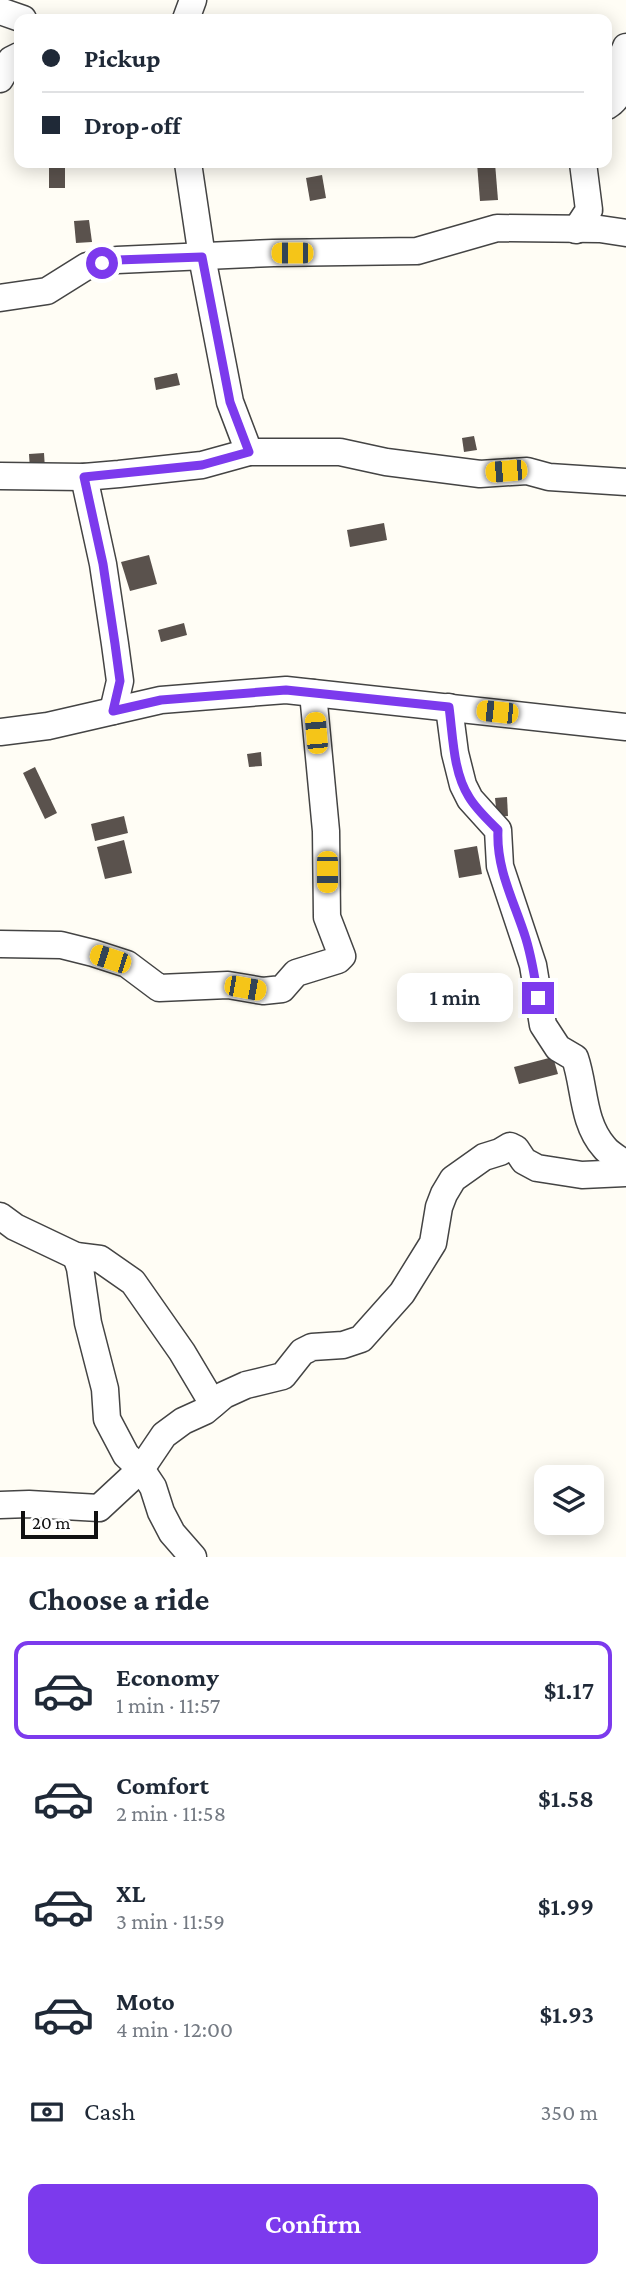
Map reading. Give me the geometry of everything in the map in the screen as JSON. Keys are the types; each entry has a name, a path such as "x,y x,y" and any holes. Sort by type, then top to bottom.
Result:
{"street":[{"path":"612,104 622,83 620,61 626,47"},
{"path":"0,79 14,58"},
{"path":"189,168 202,257 230,402 249,452"},
{"path":"576,230 589,210 584,168"},
{"path":"0,298 47,290 87,266 117,260 273,253 417,251 497,228 600,229 626,233"},
{"path":"0,476 84,477 202,465 249,452 340,452 386,462 480,474 527,471 549,477 626,482"},
{"path":"84,477 105,575 117,656 120,681 113,711"},
{"path":"0,732 48,726 161,700 286,690 626,727"},
{"path":"0,944 61,945 93,953 127,964 159,988 228,985 263,991 282,989 296,974 338,960 342,956 327,916 326,831 313,693"},
{"path":"449,707 455,753 463,785 470,799 498,830 500,866 533,965 543,1025 558,1048 575,1058 587,1114 604,1148 626,1164"},
{"path":"0,1505 99,1508 141,1469 164,1435 183,1420 205,1411 224,1395 246,1385 283,1376 302,1352 312,1347 343,1345 361,1339 402,1293 433,1242 439,1207 453,1179 484,1157 510,1146 516,1149 524,1161 537,1168 582,1175 626,1173"},
{"path":"0,1216 15,1227 76,1256 100,1259 133,1282 182,1352 213,1404"},
{"path":"76,1256 104,1390 107,1419 126,1454 141,1469 153,1487 164,1520 179,1543 193,1557"}],"building":[{"path":"49,168 65,168 65,188 49,188"},
{"path":"477,168 495,168 498,200 480,201"},
{"path":"322,175 326,198 310,201 306,178"},
{"path":"89,220 92,242 76,243 74,221"},
{"path":"177,373 180,385 156,390 154,378"},
{"path":"474,436 477,450 464,452 462,438"},
{"path":"44,453 45,469 30,470 29,454"},
{"path":"384,523 387,540 350,547 347,530"},
{"path":"149,555 157,584 130,591 121,562"},
{"path":"184,623 187,635 161,642 158,630"},
{"path":"261,752 262,766 249,767 247,754"},
{"path":"35,767 57,813 45,819 23,773"},
{"path":"507,797 508,816 497,817 495,798"},
{"path":"124,816 128,833 95,841 91,824"},
{"path":"124,840 132,873 105,879 97,847"},
{"path":"477,846 482,874 459,878 454,850"},
{"path":"553,1057 558,1074 519,1084 514,1067"}],"route":[{"path":"102,263 202,257 230,402 249,452 202,465 84,477 109,597 120,681 113,711 161,700 286,690 449,707 455,753 463,785 470,799 498,830 500,866 526,939 538,998"}]}
